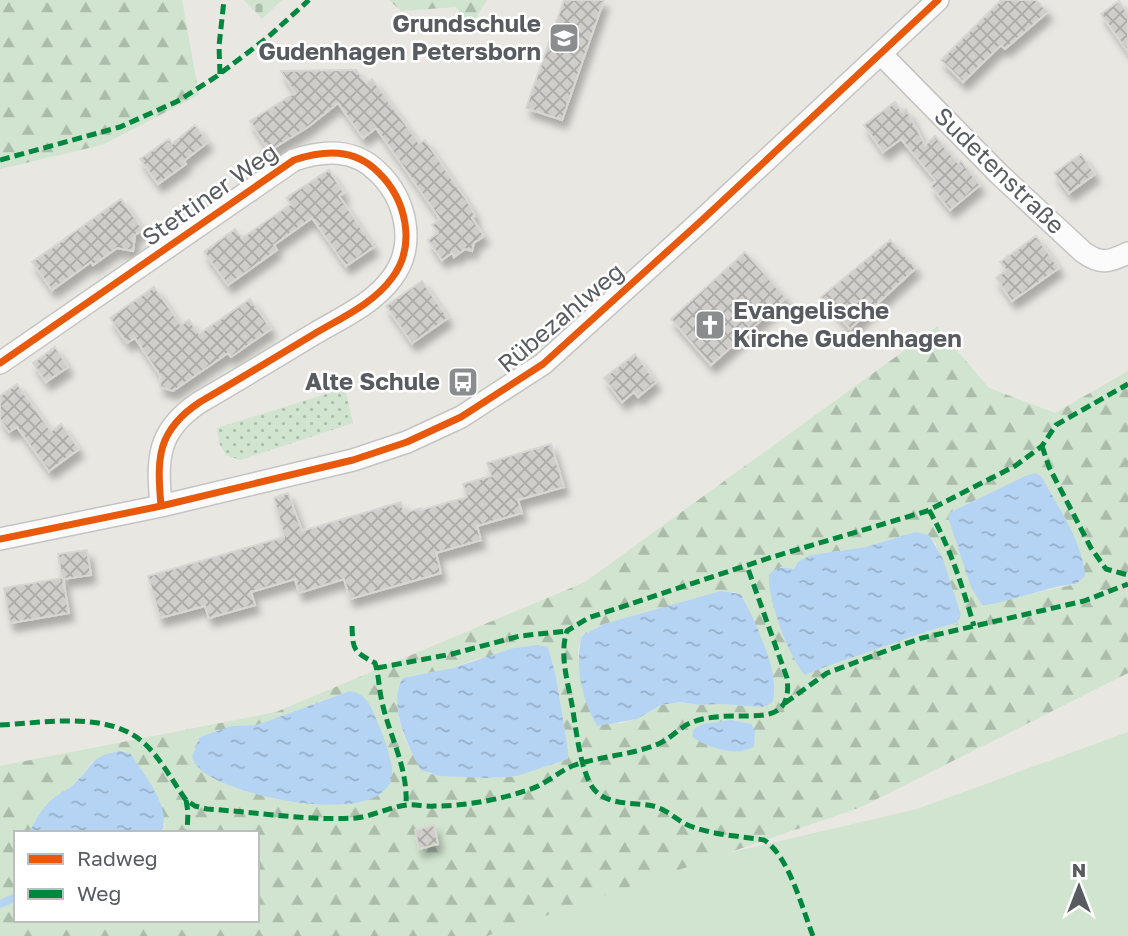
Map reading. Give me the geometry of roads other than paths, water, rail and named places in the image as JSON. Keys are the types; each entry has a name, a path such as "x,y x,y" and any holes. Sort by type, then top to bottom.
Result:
{"street":[{"name":"Rübezahlweg","path":"0,539 161,506 353,460 431,432 478,407 543,364 938,0"},
{"name":"Sudetenstraße","path":"881,54 999,174 1094,261 1110,261 1128,253"},
{"name":"Stettiner Weg","path":"0,363 294,160 309,155 338,152 350,155 375,169 396,194 405,220 404,251 392,278 368,302 200,402 175,422 161,448 161,506"}],"water":[{"path":"1036,473 1041,476 1069,525 1080,551 1085,576 1076,584 982,605 971,587 948,517 951,512"},
{"path":"915,532 929,535 943,559 961,615 957,623 805,675 792,655 780,627 769,575 780,568 794,569 798,562 811,555 866,547"},
{"path":"721,591 741,594 753,618 770,663 774,691 772,703 762,707 681,702 661,705 637,719 597,726 587,705 579,670 582,636 604,624"},
{"path":"538,645 548,647 556,676 568,759 517,776 440,776 421,770 405,737 398,712 397,700 403,678 453,668 514,648"},
{"path":"350,691 366,699 386,744 392,777 382,793 361,802 332,805 300,803 236,788 196,766 192,757 200,737 232,726 257,725"},
{"path":"731,720 751,724 755,730 754,747 737,752 723,750 702,743 692,736 694,729 703,724"},
{"path":"120,751 131,754 160,802 164,823 162,831 30,831 46,805 75,783 103,756"}],"waterway":[{"path":"0,904 14,898"}],"place":[{"name":"Grundschule Gudenhagen Petersborn","path":"564,38"},
{"name":"Evangelische Kirche Gudenhagen","path":"710,325"},
{"name":"Alte Schule","path":"463,382"}]}
